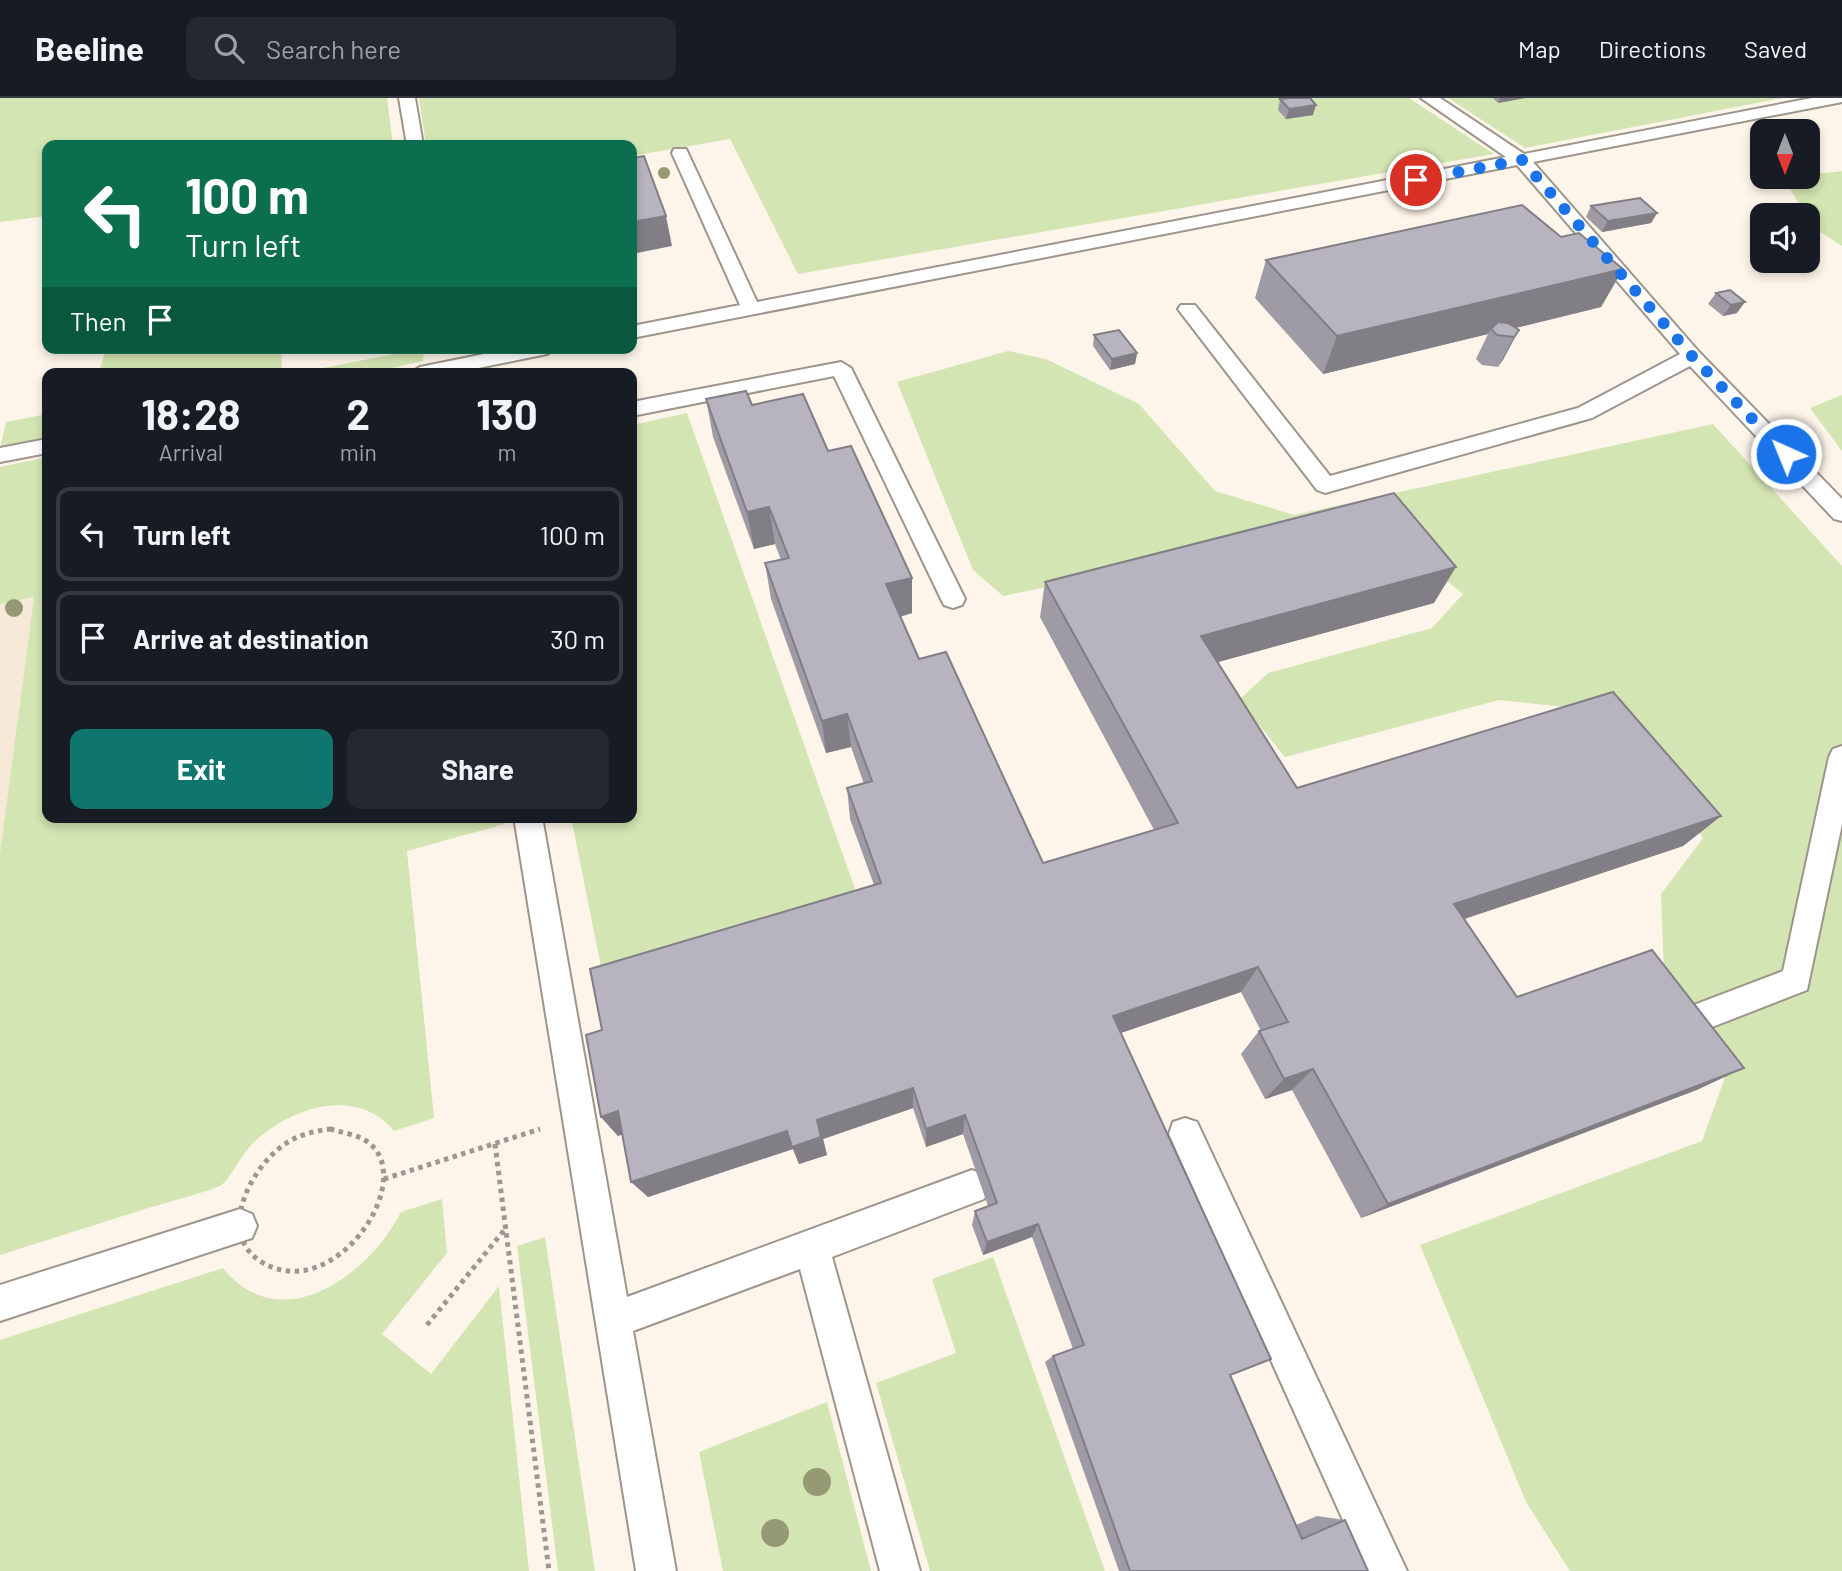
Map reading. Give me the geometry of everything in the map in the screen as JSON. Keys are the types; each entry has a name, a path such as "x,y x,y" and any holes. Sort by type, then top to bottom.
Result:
{"lane":[{"path":"407,98 414,140"},
{"path":"1429,98 1522,160 1692,356 1842,513"},
{"path":"637,331 1837,98"},
{"path":"680,153 751,309"},
{"path":"1188,309 1325,485 1585,413 1692,356"},
{"path":"431,368 454,357 485,354"},
{"path":"637,408 841,368 953,599"},
{"path":"0,455 42,447"},
{"path":"1689,1021 1796,980 1842,757"},
{"path":"528,823 576,1117 614,1320 656,1571"},
{"path":"1185,1134 1387,1571"},
{"path":"614,1320 972,1186"},
{"path":"0,1303 240,1226"},
{"path":"812,1247 900,1571"}],"path":[{"path":"330,1129 365,1138 379,1156 384,1179 374,1216 357,1240 335,1258 309,1269 283,1271 261,1264 246,1248 240,1226 243,1199 256,1172 278,1150 303,1135 330,1129"},
{"path":"384,1179 495,1144 549,1571"},
{"path":"427,1325 506,1227"}],"shaded area":[{"path":"34,597 0,853 0,604"}],"green space":[{"path":"0,98 387,98 392,140 42,140 42,217 0,222"},
{"path":"419,98 1409,98 1494,154 798,274 730,139 637,155 637,140 425,140"},
{"path":"1448,98 1783,98 1525,148"},
{"path":"1842,171 1842,246 1820,232 1820,203 1798,203 1790,189 1820,189 1820,174"},
{"path":"1008,351 1046,359 1139,404 1215,491 1294,515 1713,424 1842,566 1842,1571 1570,1571 1526,1502 1420,1245 1702,1141 1732,1058 1664,972 1661,894 1703,838 1653,768 1584,709 1499,700 1285,757 1239,700 1268,673 1432,628 1463,594 1373,520 1003,596 973,570 897,382"},
{"path":"104,354 281,354 282,368 100,368"},
{"path":"394,354 424,354 423,361 392,368 323,368"},
{"path":"1842,395 1842,451 1810,408"},
{"path":"687,413 867,923 608,1002 572,823 637,823 637,424"},
{"path":"42,415 42,439 0,448 6,422"},
{"path":"42,458 42,823 505,824 407,851 434,1118 394,1131 379,1117 342,1105 303,1112 284,1120 252,1144 220,1186 0,1255 0,853 34,597 0,604 0,467"},
{"path":"442,1199 447,1253 382,1334 431,1374 499,1286 529,1571 0,1571 0,1340 223,1268 246,1289 271,1298 296,1299 322,1291 346,1276 368,1257 387,1235 401,1212"},
{"path":"545,1237 595,1571 558,1571 517,1246"},
{"path":"993,1257 1105,1571 930,1571 876,1383 956,1353 932,1279"},
{"path":"827,1402 871,1571 723,1571 699,1452"}],"building":[{"path":"1310,98 1316,105 1289,109 1280,99"},
{"path":"644,156 666,216 637,221 637,157"},
{"path":"1640,198 1657,213 1608,221 1591,206"},
{"path":"1522,205 1561,237 1579,233 1623,269 1337,336 1266,260"},
{"path":"1730,290 1745,302 1731,305 1716,293"},
{"path":"1498,322 1508,323 1519,330 1514,337 1497,335 1491,329"},
{"path":"1119,330 1137,353 1112,359 1094,335"},
{"path":"746,391 752,405 803,394 828,451 851,446 912,578 886,584 919,659 946,652 1043,863 1178,823 1045,582 1394,493 1456,567 1201,636 1297,788 1613,692 1721,816 1454,904 1517,997 1652,950 1744,1068 1388,1204 1313,1069 1284,1079 1259,1031 1288,1022 1258,967 1113,1016 1271,1359 1230,1375 1302,1539 1345,1520 1368,1571 1130,1571 1053,1356 1084,1345 1038,1224 987,1242 975,1211 997,1203 965,1115 926,1129 913,1088 817,1120 821,1137 792,1147 787,1131 631,1182 618,1111 601,1117 586,1035 602,1030 590,969 881,883 847,788 872,781 847,714 822,721 765,563 789,558 769,507 747,512 706,399"}],"route":[{"path":"1416,180 1522,160 1692,356 1786,454"}]}
